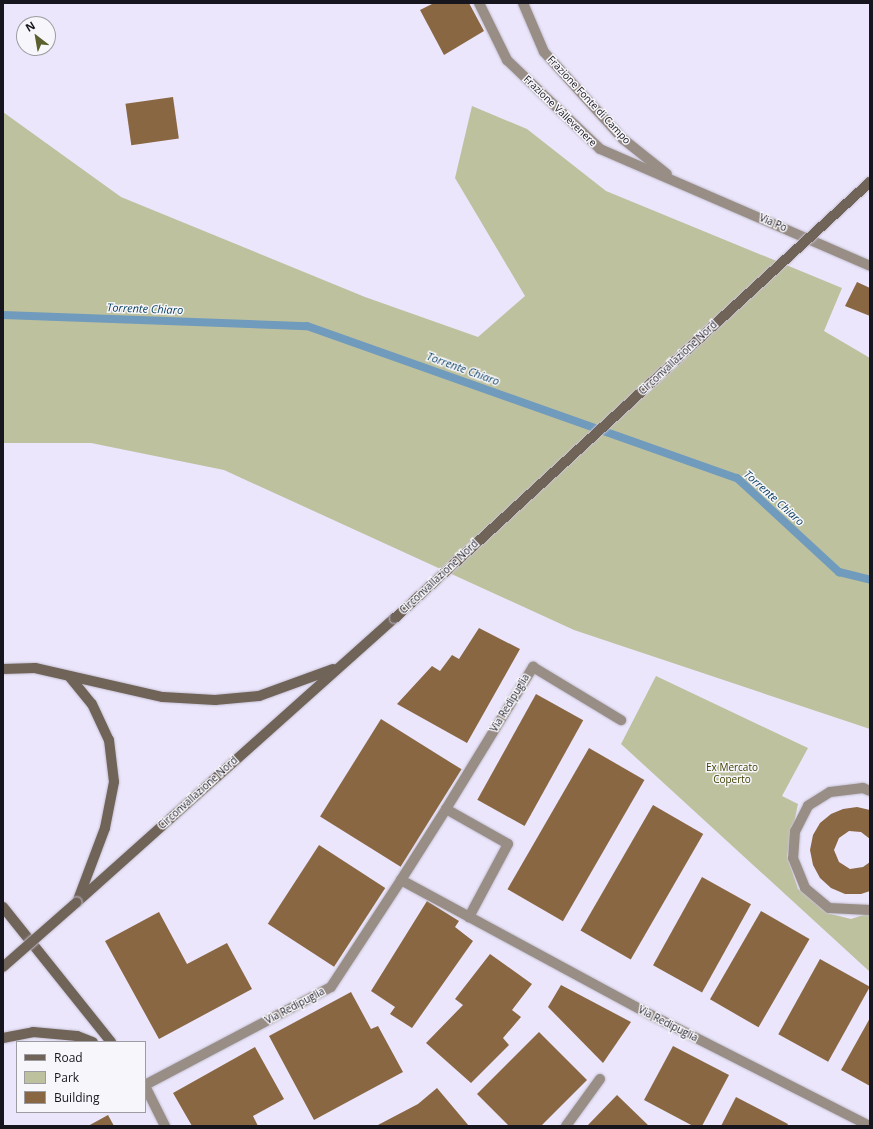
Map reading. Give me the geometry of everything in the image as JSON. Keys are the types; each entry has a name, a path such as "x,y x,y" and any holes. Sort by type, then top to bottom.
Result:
{"main road":[{"name":"Circonvallazione Nord","path":"3,966 77,902 337,667 395,618 870,182"},
{"path":"3,669 36,668 163,697 215,700 259,696 337,667"},
{"path":"69,676 92,704 109,740 114,782 105,828 77,902"},
{"path":"3,907 110,1041"},
{"path":"3,1038 33,1032 76,1036 90,1041"}],"street":[{"name":"Frazione Vallevenere","path":"479,3 507,60 600,149 676,182"},
{"name":"Frazione Fonte di Campo","path":"522,3 544,52 623,139 676,182"},
{"name":"Via Po","path":"676,182 870,266"},
{"name":"Via Redipuglia","path":"146,1085 331,987 446,809 533,667 622,720"},
{"path":"870,791 863,788 830,792 808,806 795,831 793,858 805,888 829,908 870,910"},
{"path":"446,809 508,844 469,917"},
{"name":"Via Redipuglia","path":"401,880 647,1014 870,1126"},
{"path":"566,1126 600,1079"},
{"path":"146,1088 165,1126"}],"green space":[{"path":"472,106 527,129 606,191 842,288 824,331 870,358 870,729 574,630 224,470 91,443 3,443 3,112 121,197 365,297 478,337 525,296 455,178"},
{"name":"Ex Mercato Coperto","path":"656,676 808,748 782,796 798,804 787,856 798,889 827,913 851,919 870,913 870,972 621,744"}],"building":[{"path":"434,3 469,3 484,31 444,55 420,10"},
{"path":"173,97 179,139 131,145 125,104"},
{"path":"857,282 870,288 870,316 845,306"},
{"path":"479,628 520,649 467,743 397,704 432,666 440,671 452,655 459,659"},
{"path":"536,694 583,720 525,826 477,800"},
{"path":"381,719 462,769 401,867 320,817"},
{"path":"589,748 644,780 563,921 508,889"},
{"path":"653,805 703,834 631,960 580,931"},
{"path":"857,807 870,810 870,839 861,832 849,831 839,838 834,850 839,862 850,869 863,867 870,862 870,891 861,894 845,894 831,888 820,878 813,865 810,850 813,835 820,823 831,814 843,809"},
{"path":"319,845 385,888 334,967 268,924"},
{"path":"702,877 751,904 702,992 653,965"},
{"path":"427,901 459,921 455,927 473,941 412,1028 390,1014 395,1007 371,991"},
{"path":"761,911 809,939 758,1027 710,999"},
{"path":"159,912 187,964 227,943 252,989 159,1039 105,941"},
{"path":"490,954 532,984 512,1010 521,1017 503,1038 509,1045 471,1083 426,1043 463,1005 455,999"},
{"path":"820,959 870,987 828,1062 778,1034"},
{"path":"561,985 631,1022 603,1063 548,1007"},
{"path":"351,992 371,1029 378,1026 403,1072 314,1120 269,1036"},
{"path":"870,1018 870,1086 841,1070"},
{"path":"539,1032 587,1080 541,1126 509,1126 477,1094"},
{"path":"673,1046 729,1075 702,1126 693,1126 644,1100"},
{"path":"255,1047 284,1099 253,1116 258,1126 192,1126 173,1093"},
{"path":"437,1088 469,1126 376,1126 418,1104"},
{"path":"617,1095 649,1126 587,1126"},
{"path":"736,1097 788,1124 787,1126 721,1126"},
{"path":"108,1115 114,1126 88,1126"}],"waterway":[{"name":"Torrente Chiaro","path":"3,315 307,326 737,478 839,572 870,580"}]}
